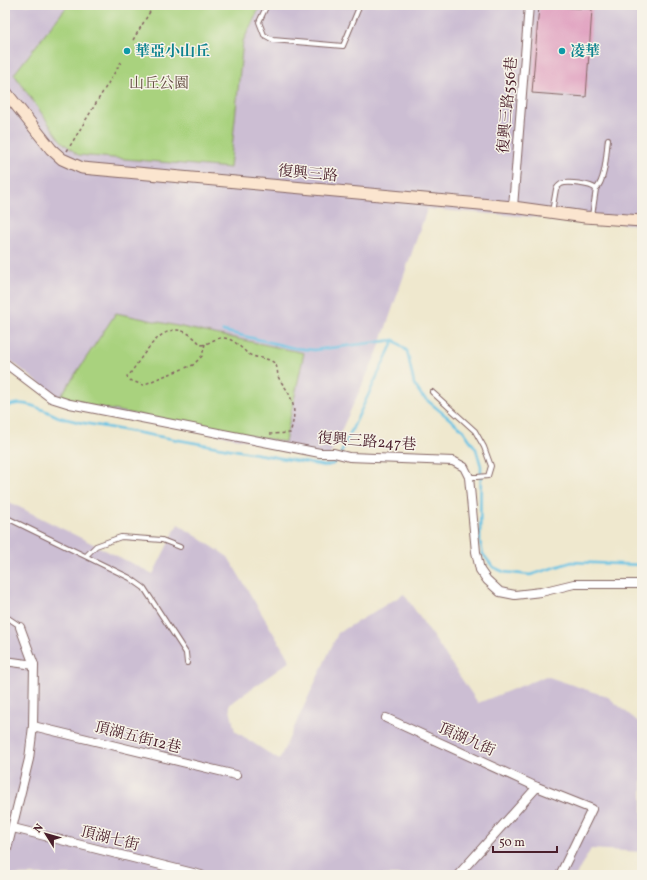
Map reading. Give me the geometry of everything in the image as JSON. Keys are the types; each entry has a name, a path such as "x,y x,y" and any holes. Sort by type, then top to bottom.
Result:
{"street":[{"name":"復興三路556巷","path":"513,208 530,5"},
{"name":"復興三路","path":"5,91 51,149 62,159 82,168 513,208 592,218 642,221"},
{"name":"復興三路247巷","path":"5,363 51,398 70,404 320,453 334,453 349,457 453,461 464,466 473,477"},
{"path":"473,477 476,552 480,570 487,580 500,592 515,595 541,592 574,584 642,584"},
{"path":"5,857 30,759 33,726 34,665 20,627"},
{"path":"5,661 34,665"},
{"name":"頂湖九街","path":"386,718 592,809 560,875"},
{"name":"頂湖五街12巷","path":"33,726 236,775"},
{"path":"458,875 537,786"},
{"name":"頂湖七街","path":"13,828 202,875"}],"lane":[{"path":"267,5 259,22 264,35 273,40 343,46 360,5"},
{"path":"592,218 596,189 601,183 603,176 608,139"},
{"path":"552,213 556,189 560,184 589,185 596,189"},
{"path":"432,392 475,431 484,447 491,466 488,476 473,477"},
{"path":"5,518 130,578 144,588 186,653 188,663"},
{"path":"86,556 96,546 121,536 162,540 180,547"},
{"path":"5,616 20,627"}],"path":[{"path":"133,40 154,5"},
{"path":"66,153 121,62"},
{"path":"206,344 202,356 193,365 143,385 129,380 127,376 149,348 167,331 185,332 194,337 201,345 214,339 224,338 234,342 243,348 247,353 257,358 272,360 276,365 278,376 288,393 295,412 290,433 270,434"}],"shaded area":[{"path":"5,5 642,5 642,225 427,209 377,353 329,457 65,404 5,356"},
{"path":"5,500 153,574 178,524 228,557 290,661 229,705 235,731 279,760 338,633 404,594 478,703 546,676 608,697 642,725 642,852 591,849 576,875 5,875"}],"green space":[{"name":"山丘公園","path":"68,5 261,5 243,41 230,168 78,155 61,141 14,74"},
{"path":"116,313 304,353 285,442 75,403 60,397"}],"building":[{"name":"凌華","path":"539,6 592,9 586,97 532,93"}],"waterway":[{"path":"223,331 294,348 314,350 394,340 407,351 414,384 422,396 463,430 476,449 481,466 480,542 483,554 493,567 504,572 530,575 572,562 642,565"},
{"path":"341,453 394,340"},
{"path":"5,408 12,405 25,404 39,408 59,417 78,422 325,466 333,464 339,457"}],"place":[{"name":"華亞小山丘","path":"127,51"},
{"name":"凌華","path":"562,51"}]}
